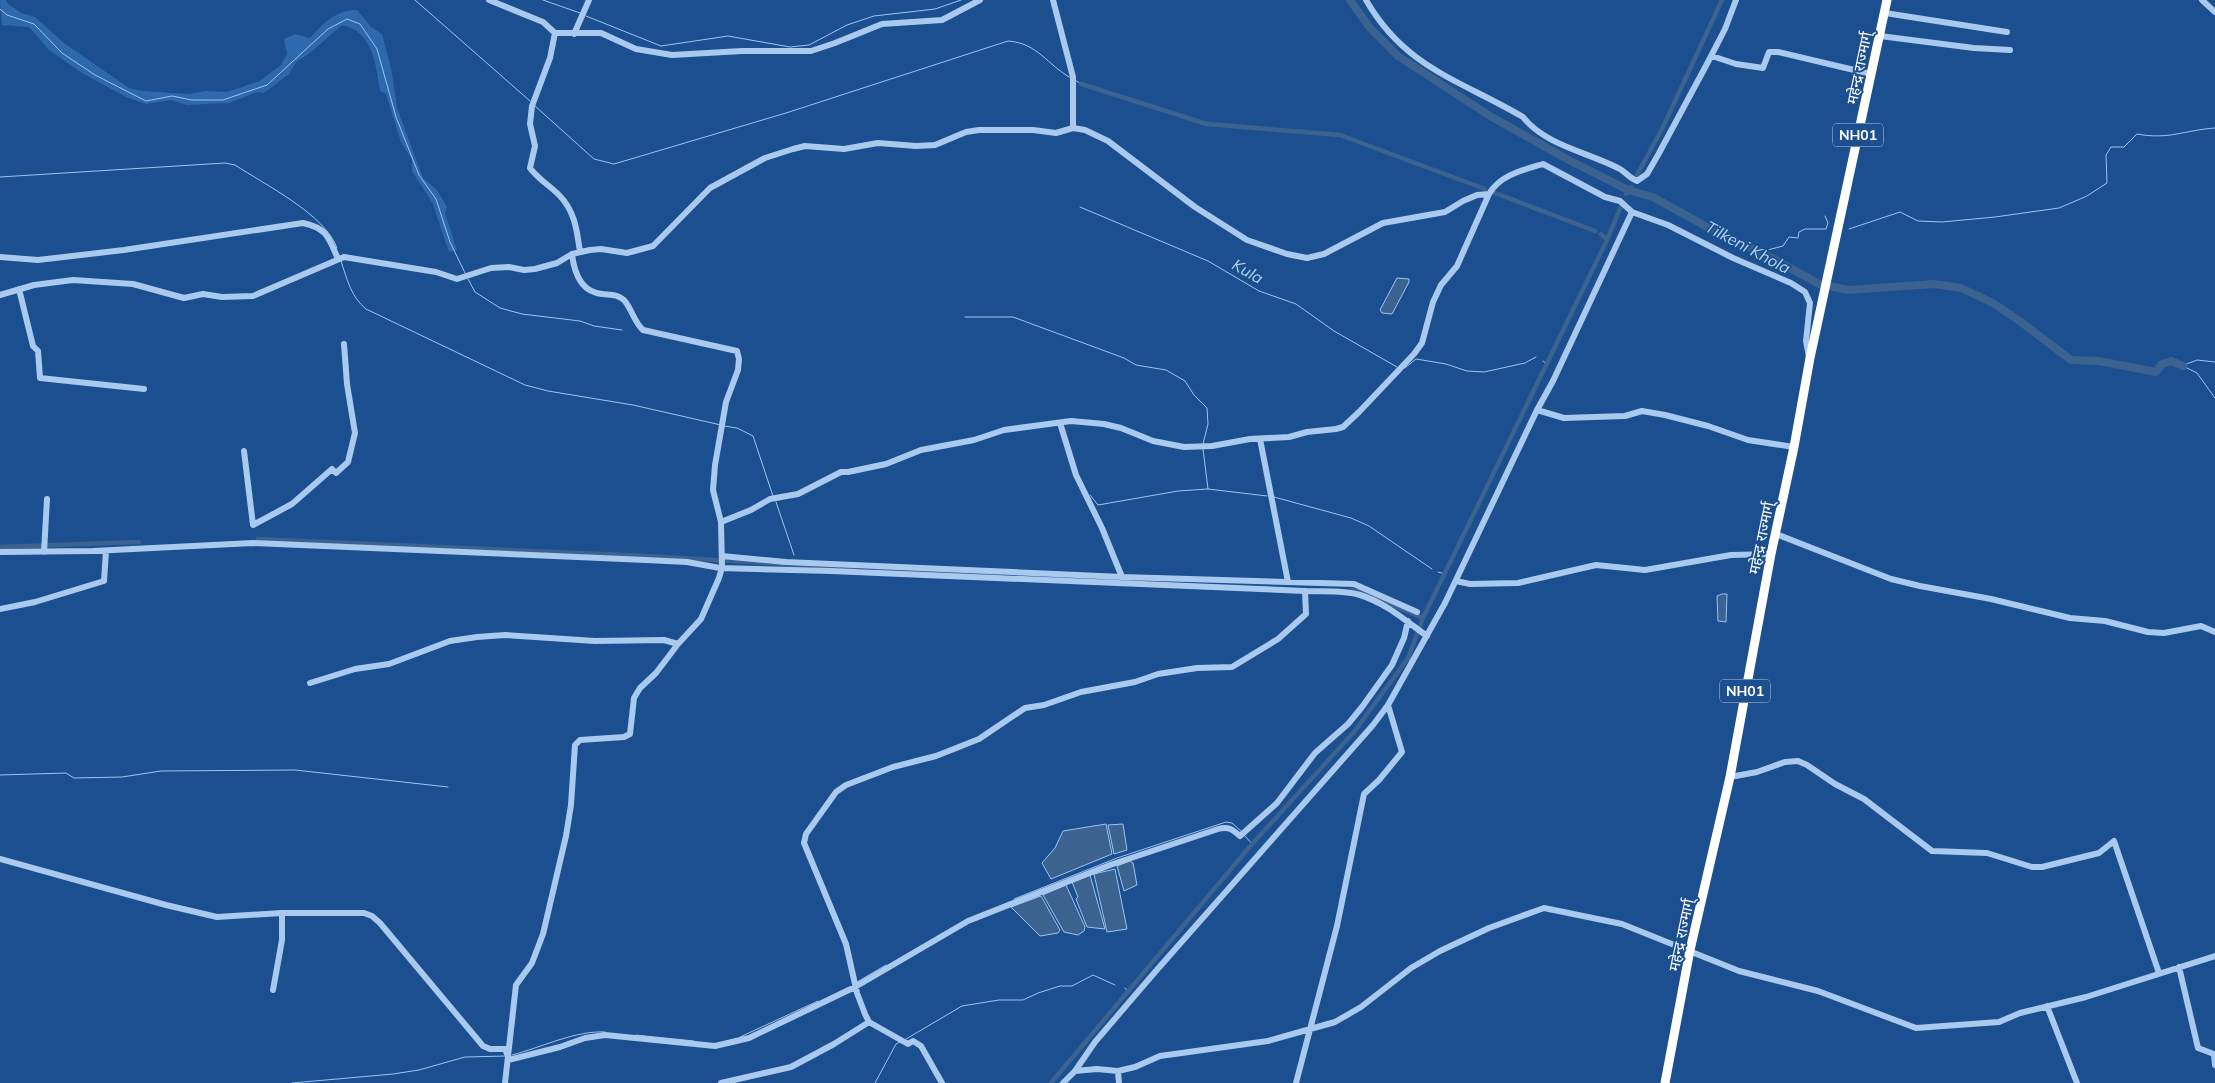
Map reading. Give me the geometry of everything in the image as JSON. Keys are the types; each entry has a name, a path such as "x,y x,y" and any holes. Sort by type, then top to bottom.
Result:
{"highway":[{"name":"महेन्द्र राज्मार्ग्","path":"1665,1083 1690,950 1730,776 1770,554 1794,447 1810,358 1887,0"}],"street":[{"path":"489,0 543,22 555,33 601,33 636,49 672,56 810,51 882,24 942,20 980,0"},
{"path":"1053,0 1074,80 1073,128"},
{"path":"1366,0 1376,17 1400,46 1438,73 1523,117 1530,126 1552,140 1610,164 1626,172 1633,180 1637,181 1647,174 1712,56 1736,0"},
{"path":"2202,0 2215,12"},
{"path":"574,34 589,1"},
{"path":"1884,13 2008,32"},
{"path":"555,33 550,58 533,104 530,124 535,146 530,168 568,206 576,221 580,252"},
{"path":"1880,36 1974,48 2010,50"},
{"path":"1712,56 1744,66 1764,68 1769,52 1778,52 1871,74"},
{"path":"0,295 52,281 72,280 133,284 184,298 203,294 222,297 253,296 341,258 466,277 491,268 509,266 524,270 535,269 557,263 572,254 580,252 601,248 627,252 653,246 710,188 765,158 793,149 805,146 844,149 878,143 916,146 935,145 966,132 979,130 1033,130 1056,133 1073,128 1084,130 1108,141 1195,207 1247,240 1287,254 1307,258 1324,254 1383,223 1445,212 1463,200 1477,195 1489,194"},
{"path":"722,522 751,510 770,499 798,494 841,472 886,464 921,450 974,440 1004,430 1071,421 1104,424 1122,428 1152,441 1184,447 1212,446 1289,437 1307,432 1343,427 1414,354 1422,343 1433,302 1441,285 1457,266 1494,186 1507,176 1543,164 1605,197 1620,201 1632,212 1668,225 1733,258 1791,283 1804,292 1810,303 1806,341 1810,358"},
{"path":"1063,1083 1074,1072 1095,1042 1373,725 1388,704 1424,634 1456,581 1632,212"},
{"path":"0,257 38,260 124,250 303,223 316,226 328,236 341,258"},
{"path":"505,1083 516,985 532,963 543,934 566,836 571,805 575,744 580,740 624,737 630,734 634,698 640,688 656,673 678,644 701,619 719,578 722,556 722,522 713,490 715,465 726,402 738,370 739,359 737,351 643,330 623,299 616,295 592,291 584,286 574,267 572,254"},
{"path":"20,289 33,346 38,351 40,378 144,389"},
{"path":"244,451 253,525 292,504 332,469 336,473 348,462 355,433 347,384 344,344"},
{"path":"1537,410 1564,418 1625,416 1642,411 1708,426 1748,440 1794,447"},
{"path":"1060,423 1076,475 1102,528 1122,577"},
{"path":"1260,439 1288,582"},
{"path":"44,547 47,499"},
{"path":"1776,534 1891,579 1920,586 1991,599 2070,618 2105,621 2148,632 2164,633 2201,626 2215,632"},
{"path":"0,552 44,547 106,551 262,544 687,562 721,567 1304,591 1359,595 1396,612 1424,634"},
{"path":"0,609 35,602 104,581 106,551"},
{"path":"1456,581 1470,584 1518,583 1596,565 1645,570 1731,555 1770,554"},
{"path":"722,556 786,562 1122,577 1354,584 1418,612"},
{"path":"942,1083 922,1046 913,1041 908,1044 869,1022 859,1002 846,944 804,843 806,834 836,792 846,785 867,776 936,756 979,739 1025,708 1044,705 1081,692 1135,682 1158,674 1197,668 1232,667 1278,639 1306,614 1304,591"},
{"path":"507,1056 560,1047 585,1038 605,1035 690,1045 728,1044 749,1038 854,985 968,921 1119,862 1226,827 1231,828 1240,836 1276,804 1315,753 1348,724 1362,707 1392,665 1404,638 1408,621"},
{"path":"310,682 355,669 389,664 450,641 477,637 505,635 595,641 664,640 678,644"},
{"path":"1296,1083 1312,1029 1320,986 1337,926 1364,794 1379,780 1402,752 1388,704"},
{"path":"1730,776 1756,772 1784,762 1798,762 1807,765 1864,799 1932,852 1987,852 2032,867 2042,867 2098,853 2114,841 2159,973"},
{"path":"0,859 166,905 217,917 282,913 356,912 372,916 482,1046 490,1049 505,1049 507,1056"},
{"path":"1074,1072 1097,1069 1118,1071 1135,1067 1160,1056 1268,1041 1335,1022 1361,1006 1411,968 1440,950 1490,928 1544,908 1622,924 1739,971 1818,991 1916,1028 1999,1022 2020,1013 2086,997 2215,956"},
{"path":"272,990 282,940 282,913"},
{"path":"2179,967 2198,1048 2214,1054 2215,1065"},
{"path":"2047,1006 2077,1083"},
{"path":"721,1083 790,1067 834,1044 869,1022"},
{"path":"1118,1071 1118,1083"}],"shaded area":[{"path":"0,0 6,0 8,4 21,13 35,17 64,43 129,88 143,91 188,94 206,91 227,92 260,81 281,65 287,54 284,39 295,34 310,38 330,18 342,12 357,10 371,27 382,34 392,73 397,108 423,178 437,190 447,207 445,213 457,250 449,252 433,204 412,171 412,160 401,142 386,94 380,91 371,51 367,42 352,28 342,25 310,53 296,62 289,74 264,93 257,92 229,103 187,105 171,100 146,104 126,97 82,73 49,50 29,27 2,25"},
{"path":"1397,278 1409,279 1409,282 1392,314 1382,313 1380,310"},
{"path":"1727,594 1726,622 1718,621 1717,596"},
{"path":"1106,824 1112,854 1051,879 1042,863 1055,848 1063,831"},
{"path":"1123,824 1127,850 1114,854 1108,825"},
{"path":"1130,861 1133,863 1137,885 1124,891 1117,866"},
{"path":"1115,869 1127,929 1107,932 1094,874"},
{"path":"1090,875 1105,929 1087,927 1076,899 1078,897 1072,882"},
{"path":"1066,885 1085,927 1084,931 1078,935 1064,932 1043,895"},
{"path":"1041,896 1060,930 1058,933 1040,936 1011,907"}],"waterway":[{"path":"415,0 530,101"},
{"name":"Tilkeni Khola","path":"543,0 580,13"},
{"name":"Tilkeni Khola","path":"586,16 661,46 728,36 790,47 809,45 847,25 874,16 935,9 961,0"},
{"name":"Tilkeni Khola","path":"1350,0 1370,28 1398,56 1490,116 1567,159 1628,190 1653,197 1707,227 1772,258 1819,284 1848,290 1934,284 1961,288 1993,303 2071,360 2099,361 2156,372 2162,364 2171,361 2183,366"},
{"path":"1636,177 1663,127 1722,0"},
{"path":"0,9 7,15 34,24 62,53 95,75 146,101 172,96 192,100 223,100 267,85 328,29 347,19 360,24 377,49 396,117 419,175 436,199 450,242 465,273"},
{"path":"535,106 594,159 614,164 786,113 1008,41 1035,50 1071,78"},
{"path":"1075,80 1081,84"},
{"path":"1081,84 1207,124 1340,135 1485,189"},
{"path":"1849,229 1900,212 1918,221 1942,222 2059,208 2087,196 2107,183 2106,155 2111,147 2124,147 2137,134 2158,136 2215,128"},
{"path":"0,177 225,163 235,165 308,212 331,236 337,248"},
{"name":"Tilkeni Khola","path":"1626,194 1631,187"},
{"path":"1495,193 1595,231"},
{"path":"1051,1083 1252,844 1354,732 1408,658 1423,618 1607,240 1621,206"},
{"name":"Kula","path":"1080,207 1208,261 1259,291 1296,304 1334,331 1397,367"},
{"path":"1760,252 1783,246 1789,237 1798,238 1799,232 1805,229 1826,229 1828,223 1825,216"},
{"path":"1601,234 1607,240"},
{"path":"341,261 353,293 366,309 525,385 548,391 633,405 721,425"},
{"path":"468,279 475,292 500,308 522,314 580,321 594,326 622,330"},
{"path":"965,317 1013,317 1124,358 1136,365 1166,370 1185,381 1194,395 1207,408 1208,424 1203,444"},
{"name":"Kula","path":"1405,368 1416,359 1446,364 1467,371 1484,372 1525,363 1536,357"},
{"path":"2184,365 2197,360 2215,362"},
{"name":"Kula","path":"1543,361 1547,364"},
{"path":"2183,366 2197,373 2215,398"},
{"path":"724,426 737,428 753,436 773,496"},
{"path":"1203,449 1208,489"},
{"path":"1090,495 1098,505 1178,491 1208,489 1267,496"},
{"path":"1274,497 1351,518 1369,526 1432,569"},
{"path":"776,502 794,555"},
{"path":"258,539 647,556 855,568"},
{"path":"0,547 139,542"},
{"path":"878,569 1000,575"},
{"path":"1438,572 1445,574"},
{"path":"1352,590 1423,618"},
{"path":"0,775 66,773 74,778 122,777 161,771 295,770 448,787"},
{"path":"1014,899 1117,858 1226,822 1232,823 1241,831"},
{"path":"1245,836 1252,844"},
{"path":"857,982 886,965"},
{"path":"906,1039 962,1006 999,1000 1023,1000 1060,986 1072,986 1093,975 1115,985"},
{"path":"1125,988 1129,993"},
{"path":"740,1037 818,1001"},
{"path":"512,1055 582,1034 605,1032"},
{"path":"636,1035 694,1041"},
{"path":"875,1083 896,1044 900,1042"},
{"path":"292,1083 393,1074 419,1070 465,1057 506,1056"}]}
